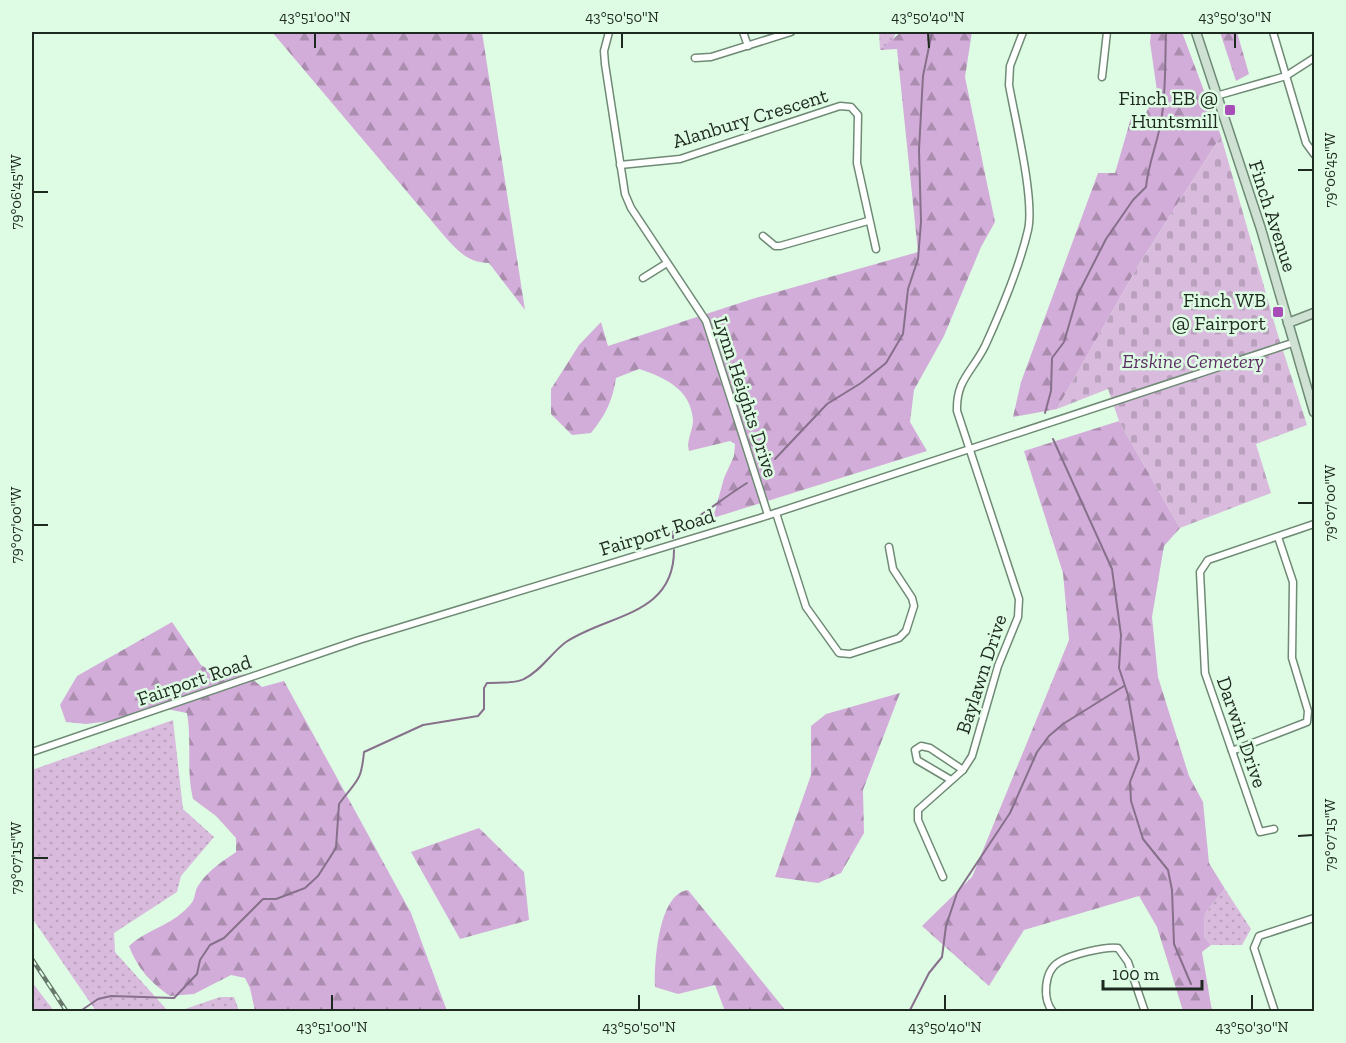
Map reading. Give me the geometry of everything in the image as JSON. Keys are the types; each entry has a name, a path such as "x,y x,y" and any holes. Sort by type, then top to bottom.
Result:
{"main road":[{"name":"Finch Avenue","path":"1196,32 1261,229 1292,343 1314,412"},
{"path":"1288,323 1314,314"}],"street":[{"name":"Lynn Heights Drive","path":"609,32 604,51 605,64 625,194 631,208 706,321 714,339 768,515"},
{"path":"743,32 748,46"},
{"path":"695,58 711,57 791,32"},
{"name":"Baylawn Drive","path":"943,877 918,820 918,810 963,770 972,756 998,666 1018,617 1019,599 957,411 957,394 961,381 978,361 987,341 1029,227 1029,204 1009,85 1010,66 1023,32"},
{"path":"1102,77 1107,32"},
{"path":"1273,32 1306,142 1314,154"},
{"path":"1216,96 1286,76 1314,58"},
{"name":"Alanbury Crescent","path":"620,165 680,159 840,106 851,107 858,115 857,164 876,249"},
{"path":"763,236 775,246 780,246 868,221"},
{"path":"643,278 667,263"},
{"name":"Fairport Road","path":"32,752 359,640 776,513 1292,343"},
{"path":"776,513 806,607 839,653 850,654 899,638 906,631 914,606 912,598 893,569 889,547"},
{"name":"Darwin Drive","path":"1274,830 1260,832 1204,673 1200,572 1208,560 1314,524"},
{"path":"1232,751 1307,722 1308,711 1292,658 1293,582 1278,537"},
{"name":"Baylawn Drive","path":"951,780 917,760 915,750 921,746 930,748 963,770"},
{"path":"1275,1011 1254,948 1255,944 1259,936 1314,918"},
{"path":"1053,1011 1048,1005 1044,992 1054,966 1060,961 1109,947 1118,948 1128,962 1145,1011"}],"green space":[{"path":"272,32 482,32 525,310 489,263 470,259 446,238"},
{"path":"879,32 896,32 893,40 880,50"},
{"path":"901,32 972,32 965,77 995,222 981,247 944,336 914,390 910,422 927,451 713,518 724,478 734,456 735,444 730,441 689,451 688,443 693,420 691,409 682,392 675,386 667,380 639,369 616,378 610,401 596,427 591,433 572,435 551,414 551,389 579,345 601,322 608,346 752,299 918,252 897,49 880,50"},
{"path":"1151,32 1182,32 1221,136 1138,266 1057,409 1013,417 1021,382 1098,173 1115,173 1131,118 1145,115 1157,91 1150,42"},
{"path":"1220,32 1237,32 1249,74 1236,81"},
{"name":"Erskine Cemetery","path":"1221,136 1277,332 1307,425 1256,444 1271,493 1180,528 1119,421 1108,389 1057,409 1138,266"},
{"path":"1119,421 1180,528 1164,546 1152,617 1158,677 1189,776 1203,802 1209,863 1225,889 1205,913 1204,936 1211,945 1202,952 1212,1011 1183,1011 1157,927 1139,896 1024,930 989,986 922,926 972,877 1069,640 1063,573 1024,451"},
{"path":"172,622 201,665 222,678 246,674 262,687 284,681 411,913 447,1011 255,1011 250,988 245,978 231,975 194,994 170,996 156,986 141,968 129,946 142,936 171,921 189,906 194,899 197,887 204,878 236,852 236,838 216,816 193,799 187,713 161,708 146,708 120,720 86,724 66,722 60,705 77,676"},
{"path":"900,693 863,790 864,833 841,873 818,883 775,877 811,775 811,726 826,714"},
{"path":"173,720 183,809 214,837 181,876 177,892 114,933 115,952 168,1011 96,1011 32,918 32,770"},
{"path":"479,828 524,872 529,920 460,939 411,852"},
{"path":"1225,889 1251,929 1242,945 1211,945 1204,936 1205,913"},
{"path":"688,890 786,1011 725,1011 715,985 678,994 655,987 657,947 664,916 670,903 678,894"},
{"path":"32,982 54,1011 32,1011"},
{"path":"220,997 234,997 239,1011 179,1011"}],"waterway":[{"path":"775,459 827,404 861,383 886,363 903,334 908,289 918,259 921,222 919,150 923,76 932,32"},
{"path":"1045,413 1051,391 1052,358 1064,342 1078,294 1106,239 1133,200 1146,187 1162,115 1166,32"},
{"path":"1053,439 1112,569 1121,635 1119,668 1128,695 1139,759 1130,782 1131,801 1143,839 1168,870 1172,890 1174,944 1191,984"},
{"path":"673,538 673,532 747,483"},
{"path":"79,1012 98,999 111,996 174,998 197,974 200,960 210,945 224,938 263,899 276,899 305,888 318,876 336,848 339,804 359,776 364,752 423,725 478,716 484,709 484,688 487,683 520,681 536,671 566,642 651,601 663,588 671,572 674,550"},
{"path":"909,1012 929,973 942,957 946,926 957,893 1010,813 1037,752 1049,736 1063,724 1124,686"}],"railway":[{"path":"32,959 67,1012"}],"place":[{"name":"Finch EB @ Huntsmill","path":"1230,110"},
{"name":"Finch WB @ Fairport","path":"1278,312"}]}
